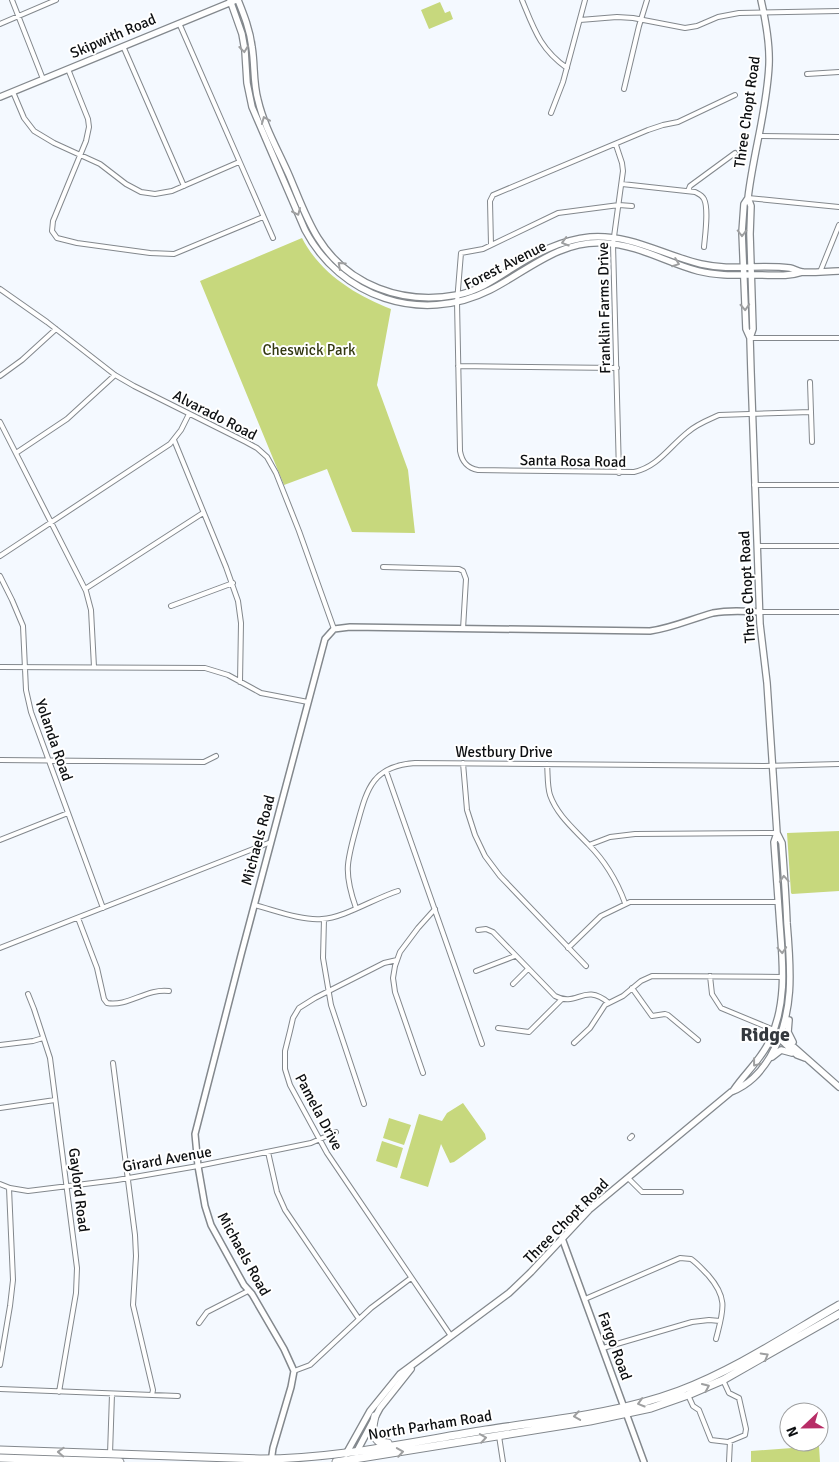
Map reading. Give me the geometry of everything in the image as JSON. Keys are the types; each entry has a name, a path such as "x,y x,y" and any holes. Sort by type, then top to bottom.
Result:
{"highway":[{"name":"North Parham Road","path":"340,1462 498,1432 626,1411 688,1395 838,1310"},
{"name":"North Parham Road","path":"626,1411 721,1377"},
{"path":"375,1416 373,1433 379,1442 403,1440 416,1442"},
{"name":"North Parham Road","path":"0,1458 271,1461 347,1453 498,1432"},
{"name":"North Parham Road","path":"0,1450 110,1458 120,1462"},
{"path":"368,1462 381,1455"}],"main road":[{"name":"Three Chopt Road","path":"750,338 746,329 742,219 744,204 748,198 769,66 768,38 761,0"},
{"name":"Skipwith Road","path":"0,97 234,1"},
{"name":"Forest Avenue","path":"234,1 242,34 248,91 255,114 305,230 320,254 345,278 363,290 384,299 421,304 457,298 490,290 562,250 613,241 643,244 702,264 720,267 791,268 803,272 839,271"},
{"name":"Three Chopt Road","path":"731,1092 744,1087 750,1082 768,1060 780,1037 788,1006 791,972 782,843 777,833 760,612 750,338 753,329 751,206 748,198"},
{"name":"Forest Avenue","path":"613,241 704,272 727,275 792,276 803,272"},
{"name":"Three Chopt Road","path":"340,1462 380,1397 400,1374 509,1293 532,1272 590,1210 731,1092 761,1056 774,1030 781,1004 783,978 774,842 777,833"},
{"path":"788,1006 788,1032 797,1052"},
{"path":"774,1030 839,1087"},
{"path":"768,1060 781,1050 797,1052"},
{"name":"Three Chopt Road","path":"352,1461 375,1416 415,1363"}],"street":[{"path":"12,0 43,79"},
{"path":"0,24 56,0"},
{"path":"522,0 535,32 544,48 567,68"},
{"path":"550,113 567,68 585,0"},
{"path":"624,89 647,0"},
{"path":"580,20 616,16 685,28 697,26 728,14 839,11"},
{"path":"179,23 273,238"},
{"path":"123,46 184,186"},
{"path":"68,69 88,119 88,132 57,208 52,227 54,234 61,240 150,253 174,254 196,247 263,217"},
{"path":"807,74 839,72"},
{"path":"13,92 24,118 34,131 100,164 126,184 141,192 162,194 239,162"},
{"path":"491,245 490,201 492,196 663,125 678,122 736,96"},
{"path":"758,136 839,137"},
{"name":"Franklin Farms Drive","path":"616,145 622,163 622,184 613,241 620,473"},
{"path":"688,191 690,186 735,153"},
{"path":"622,184 700,194 706,204 704,247"},
{"path":"748,198 839,207"},
{"path":"617,368 458,366 457,298 461,253 491,245 558,213 619,205 632,206"},
{"path":"820,272 839,225"},
{"name":"Alvarado Road","path":"0,289 56,329 115,375 257,448 271,463 299,531 334,630"},
{"path":"0,376 22,360 56,329"},
{"path":"750,338 839,338"},
{"name":"Santa Rosa Road","path":"458,366 460,451 467,465 478,470 634,472 651,466 687,432 705,420 719,415 811,412"},
{"path":"16,454 67,419 115,375"},
{"path":"810,382 812,442"},
{"path":"0,556 174,440 189,414"},
{"path":"0,422 50,523 85,588 91,610 94,667"},
{"path":"174,440 232,583 241,612 240,682"},
{"path":"754,485 839,485"},
{"path":"85,588 203,513"},
{"path":"757,546 839,546"},
{"path":"383,567 459,569 465,575 463,629"},
{"name":"Yolanda Road","path":"0,576 21,620 24,634 28,700 48,760 103,908"},
{"path":"171,606 232,583"},
{"path":"334,630 350,627 650,631 666,629 720,612 839,612"},
{"name":"Michaels Road","path":"294,1371 284,1349 248,1291 211,1225 205,1206 195,1142 197,1121 323,645 329,634 334,630"},
{"path":"0,667 205,668 228,675 261,693 308,702"},
{"path":"0,760 204,762 216,756"},
{"name":"Westbury Drive","path":"356,908 347,876 348,860 367,792 374,780 386,771 408,763 839,764"},
{"path":"463,763 467,810 475,835 485,856 500,876 586,966"},
{"path":"547,764 553,802 573,830 589,845 616,880 626,903"},
{"path":"386,771 482,1044"},
{"path":"0,840 68,813"},
{"path":"589,845 610,838 634,834 777,833"},
{"path":"0,948 271,842"},
{"path":"254,904 302,917 324,919 398,891"},
{"path":"568,948 601,916 626,903 643,901 786,902"},
{"path":"423,1073 394,988 393,978 397,960 408,940 435,909"},
{"path":"78,918 97,968 107,1003 115,1004 158,990 169,991"},
{"path":"324,919 324,958 335,1020 364,1104"},
{"path":"478,930 483,928 490,930 549,991 562,999 571,999 593,993 610,1002"},
{"path":"476,971 515,956"},
{"name":"Pamela Drive","path":"397,960 384,963 305,1004 296,1013 285,1051 284,1064 287,1078 319,1140 451,1336"},
{"path":"513,984 528,969"},
{"path":"574,1043 590,1028 601,1010 610,1002 622,996 642,981 655,976 783,978"},
{"path":"710,976 712,994 721,1008 774,1030"},
{"path":"632,988 652,1016 668,1015 698,1040"},
{"name":"Gaylord Road","path":"28,994 50,1058 76,1252 77,1280 59,1392"},
{"path":"498,1028 529,1032 562,999"},
{"path":"0,1045 43,1038"},
{"path":"113,1063 136,1247 133,1305 153,1390 152,1395"},
{"path":"0,1108 55,1100"},
{"name":"Girard Avenue","path":"0,1184 9,1188 28,1191 128,1178 268,1152 319,1140 336,1132"},
{"path":"268,1152 277,1192 285,1210 359,1319"},
{"path":"628,1178 642,1192 680,1192"},
{"path":"0,1365 13,1280 9,1188"},
{"name":"Fargo Road","path":"562,1238 644,1462"},
{"path":"585,1299 680,1258 688,1258 695,1262 720,1291 722,1299 716,1339"},
{"path":"271,1461 294,1371 310,1365 359,1319 411,1278"},
{"path":"199,1323 207,1312 248,1291"},
{"path":"603,1348 692,1322 720,1320"},
{"path":"688,1395 693,1406 699,1410 711,1440 730,1441 745,1434 746,1429 739,1398 729,1393 721,1377"},
{"path":"0,1390 178,1396"},
{"path":"110,1458 112,1394"},
{"path":"498,1432 503,1462"},
{"path":"730,1441 730,1462"}],"green space":[{"path":"440,2 445,13 450,11 453,19 429,29 421,10"},
{"name":"Cheswick Park","path":"302,238 318,262 340,281 364,297 391,309 377,385 408,470 415,533 352,532 327,469 284,485 200,281"},
{"path":"839,831 839,891 792,894 787,833"},
{"path":"463,1103 485,1134 486,1139 450,1163 441,1144 428,1187 400,1178 419,1114 442,1121 447,1113"},
{"path":"389,1118 411,1125 404,1145 383,1138"},
{"path":"382,1141 403,1148 397,1168 376,1161"},
{"path":"779,1449 779,1452 819,1452 820,1462 751,1462 751,1451"}],"district":[{"name":"Ridge","path":"765,1034"}]}
